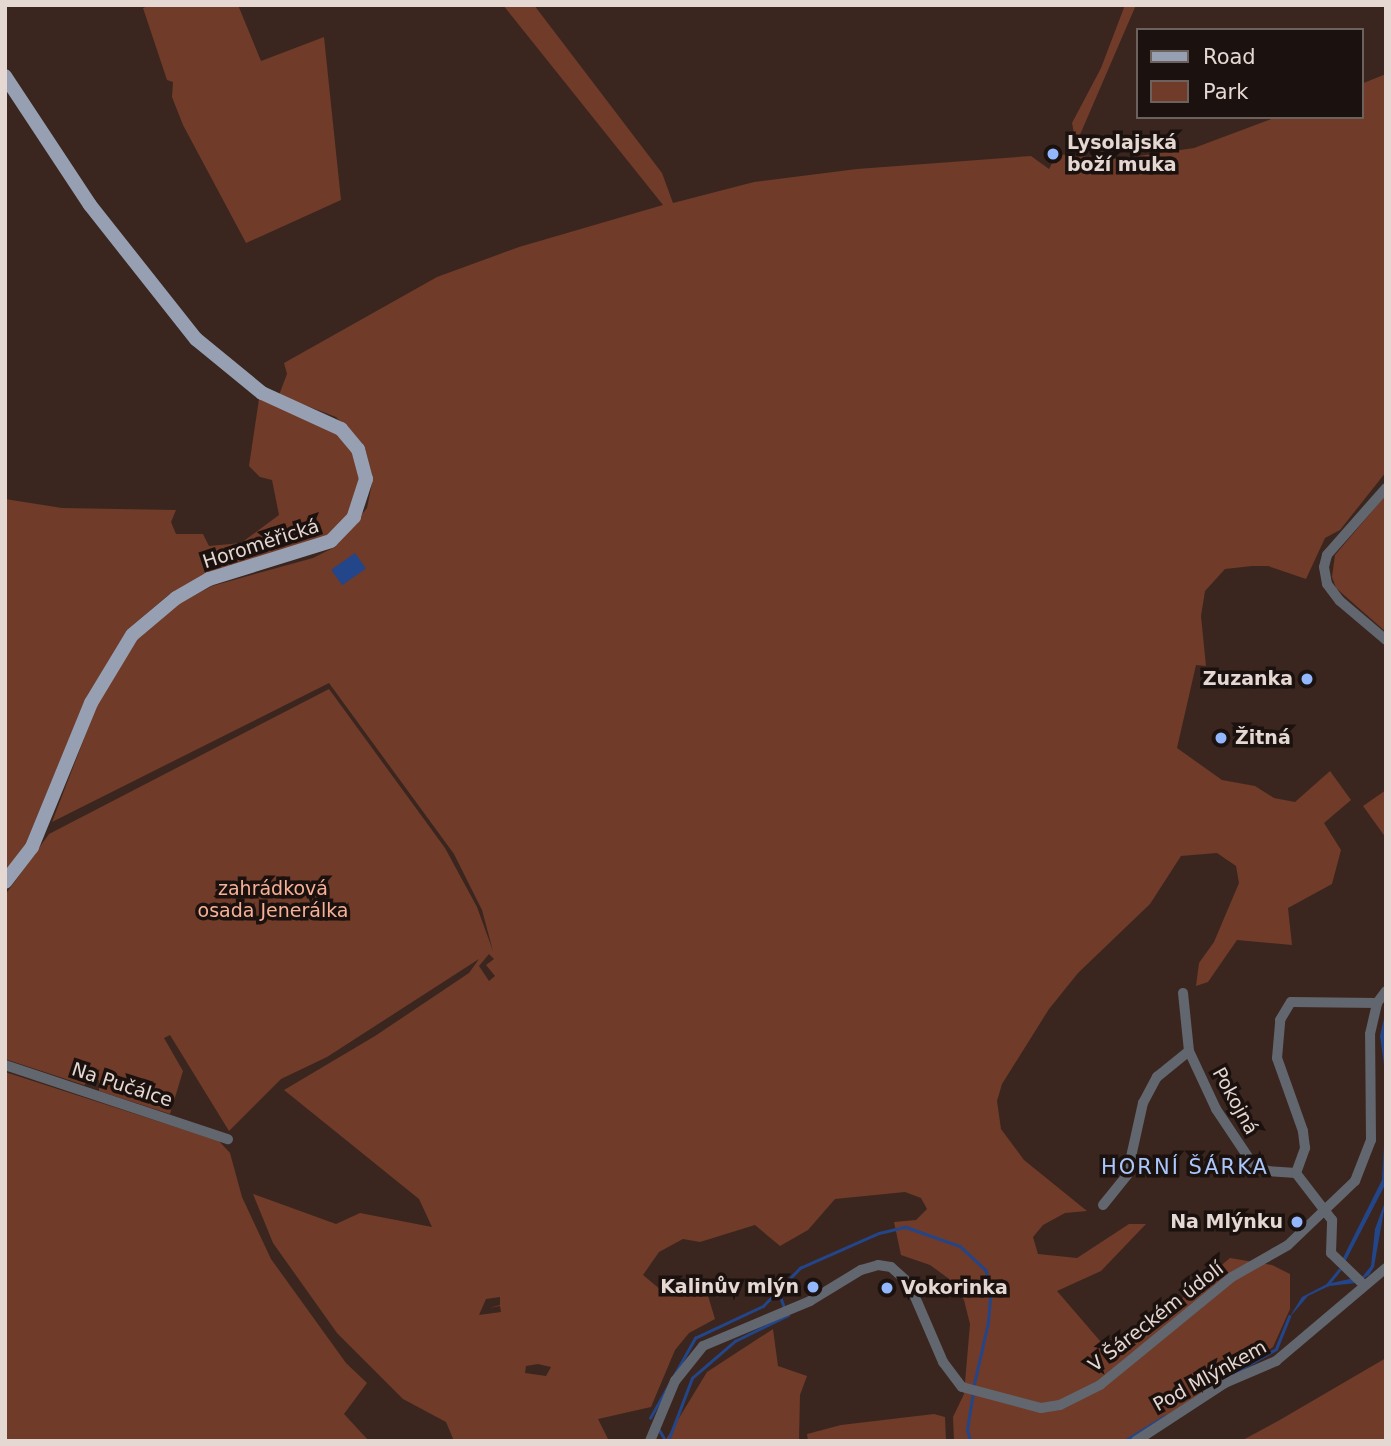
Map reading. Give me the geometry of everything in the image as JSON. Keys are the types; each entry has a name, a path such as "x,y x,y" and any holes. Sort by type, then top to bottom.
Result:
{"main road":[{"name":"Horoměřická","path":"5,76 90,205 159,296 217,360 243,381 276,401 333,423 352,440 366,478 361,505 331,541 311,551 209,579 176,598 132,635 91,703 32,847 5,882"}],"street":[{"path":"1386,488 1327,555 1324,567 1327,584 1340,601 1386,640"},
{"name":"V Šáreckém údolí","path":"650,1441 660,1412 690,1357 727,1332 788,1311 861,1270 878,1265 891,1267 909,1283 950,1374 969,1390 1041,1408 1060,1405 1100,1385 1232,1278 1288,1245 1354,1181 1367,1154 1370,1034 1377,1003 1386,991"},
{"name":"Pokojná","path":"1183,993 1189,1051 1216,1109 1252,1163 1268,1171 1296,1174"},
{"path":"1361,1281 1331,1253 1332,1220 1296,1174 1305,1148 1303,1131 1277,1058 1285,1010 1291,1002 1307,999 1377,1003"},
{"path":"1104,1205 1127,1175 1147,1094 1157,1077 1189,1051"},
{"name":"Na Pučálce","path":"5,1065 228,1139"},
{"name":"Pod Mlýnkem","path":"1136,1441 1225,1383 1276,1361 1361,1281 1386,1268"}],"green space":[{"path":"151,5 238,5 261,61 324,37 341,200 246,243 183,125 172,97 173,82 167,80 143,8"},
{"name":"zahrádková osada Jenerálka","path":"503,5 534,5 662,173 673,203 754,182 857,169 1031,156 1049,169 1057,154 1118,159 1194,148 1272,119 1363,119 1363,83 1386,74 1386,472 1340,530 1325,538 1306,579 1268,566 1225,569 1205,591 1201,616 1206,666 1196,665 1177,748 1222,780 1255,786 1274,798 1295,802 1330,771 1351,800 1324,823 1341,850 1332,884 1288,908 1292,945 1237,940 1208,982 1196,986 1199,963 1214,942 1239,883 1236,866 1217,853 1181,856 1150,904 1078,973 1049,1009 1002,1084 997,1101 1001,1129 1024,1160 1087,1211 1065,1213 1043,1225 1033,1237 1038,1254 1077,1258 1129,1224 1146,1224 1101,1271 1057,1291 1113,1356 1230,1258 1272,1265 1290,1274 1290,1309 1273,1347 1127,1441 954,1441 953,1417 964,1394 970,1324 964,1300 952,1281 930,1265 901,1255 894,1222 916,1220 927,1209 921,1198 905,1192 835,1199 808,1230 780,1246 755,1225 700,1242 683,1239 659,1252 643,1275 661,1290 675,1277 685,1287 706,1289 715,1319 689,1333 675,1350 651,1407 598,1419 609,1441 454,1441 446,1422 403,1399 337,1333 273,1243 253,1194 336,1224 360,1213 432,1227 419,1199 284,1090 375,1036 469,973 479,959 327,1057 281,1079 229,1131 170,1035 164,1038 183,1071 170,1114 99,1091 99,1080 93,1078 84,1085 5,1059 5,895 49,834 329,689 445,848 477,907 493,951 482,910 454,854 329,683 52,822 97,705 137,639 180,603 212,586 313,558 335,547 367,508 373,478 364,445 336,417 279,395 287,374 284,363 437,277 519,247 663,205","holes":["489,954 494,959 486,965 495,976 489,981 479,966","500,1297 500,1305 489,1308 500,1306 501,1312 479,1315 486,1299","538,1364 551,1367 546,1376 525,1373 526,1366"]},
{"path":"1125,5 1136,5 1076,144 1072,123 1101,68"},
{"path":"259,399 337,434 352,452 360,479 349,514 327,536 172,592 127,630 85,700 26,843 5,872 5,499 62,508 176,510 171,522 176,534 203,534 209,546 241,543 279,515 272,480 260,477 249,466"},
{"path":"1386,495 1386,632 1336,588 1332,577 1335,555"},
{"path":"1386,790 1386,838 1363,806"},
{"path":"5,1072 219,1141 230,1153 242,1197 271,1259 346,1363 367,1383 344,1414 369,1441 5,1441"},
{"path":"773,1329 778,1366 807,1376 800,1395 799,1441 665,1441 707,1372"},
{"path":"1386,1358 1386,1441 1241,1441 1278,1421"},
{"path":"934,1414 945,1417 946,1441 808,1441 807,1434 841,1425"}],"water":[{"path":"355,553 366,569 342,585 331,570"},
{"path":"1386,1009 1384,1035 1386,1079 1380,1036"},
{"path":"1386,1111 1386,1183 1345,1262 1342,1260 1382,1180"},
{"path":"1386,1199 1374,1267 1369,1275 1356,1283 1329,1286 1308,1296 1289,1318 1302,1297 1327,1284 1363,1276 1371,1266 1375,1229"}],"waterway":[{"path":"650,1418 695,1338 763,1306 800,1268 879,1233 906,1227 960,1246 986,1270 991,1293 988,1325 974,1386"},
{"path":"1327,1285 1339,1270"},
{"path":"778,1290 785,1309"},
{"path":"668,1441 692,1378 735,1341 788,1315"},
{"path":"1227,1377 1276,1349 1289,1317"},
{"path":"970,1441 967,1430 973,1393"},
{"path":"1124,1441 1165,1416"},
{"path":"659,1429 666,1441"}],"place":[{"name":"Lysolajská boží muka","path":"1053,154"},
{"name":"Zuzanka","path":"1307,679"},
{"name":"Žitná","path":"1221,738"},
{"name":"Na Mlýnku","path":"1297,1222"},
{"name":"Kalinův mlýn","path":"813,1287"},
{"name":"Vokorinka","path":"887,1288"}],"district":[{"name":"HORNÍ ŠÁRKA","path":"1185,1167"}]}
